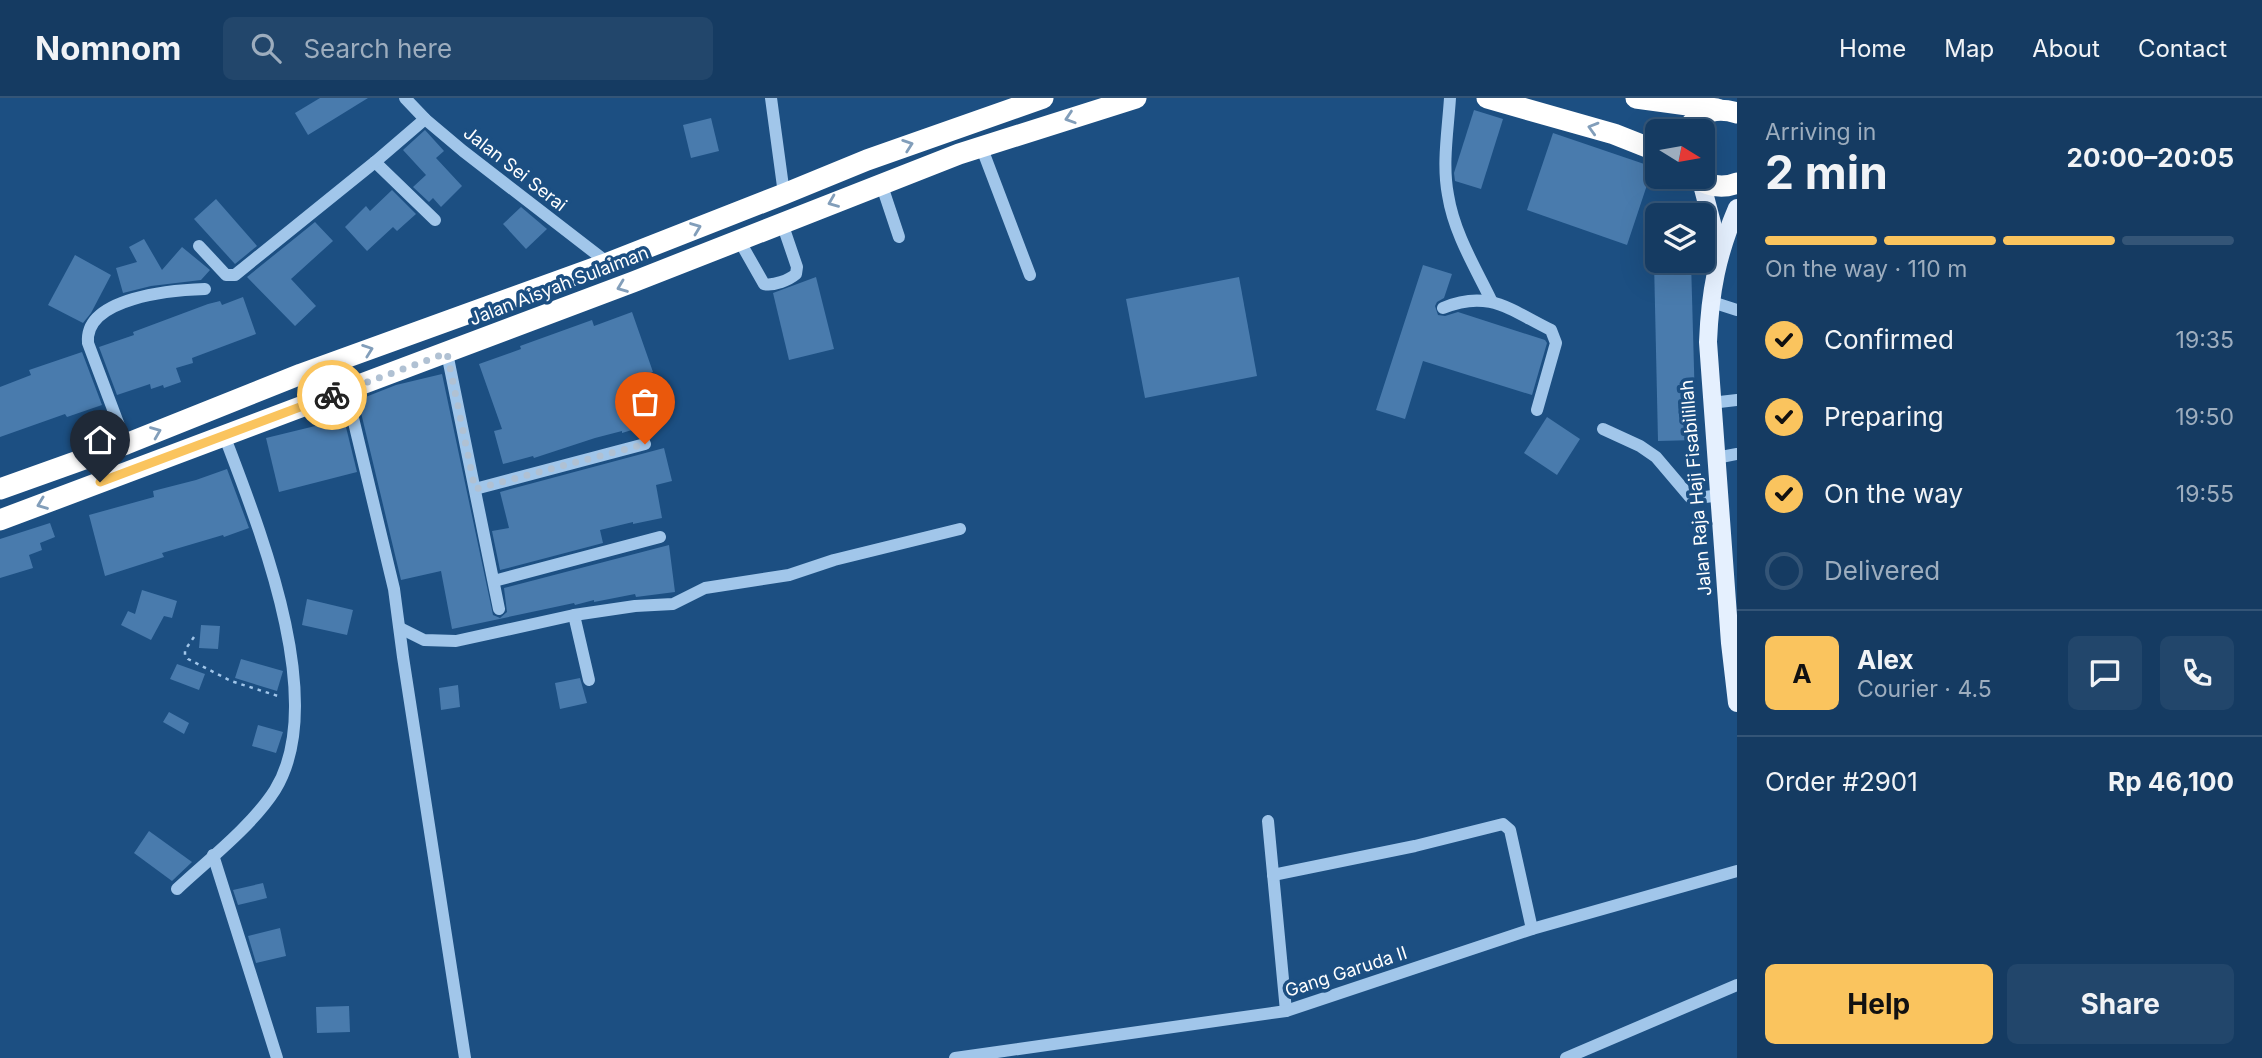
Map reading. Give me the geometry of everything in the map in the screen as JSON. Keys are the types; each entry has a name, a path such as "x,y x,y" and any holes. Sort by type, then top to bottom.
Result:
{"highway":[{"name":"Jalan Aisyah Sulaiman","path":"0,489 126,444 301,374 608,263 867,160 1043,98"},
{"name":"Jalan Aisyah Sulaiman","path":"0,520 447,353 959,154 1136,98"},
{"path":"1487,98 1614,134 1645,146"},
{"path":"1636,98 1665,100 1727,111"},
{"path":"1696,119 1703,113 1727,111"},
{"path":"950,131 959,154"},
{"name":"Jalan Raja Haji Fisabilillah","path":"1715,185 1721,187 1737,183"}],"main road":[{"name":"Jalan Raja Haji Fisabilillah","path":"1715,271 1735,218"},
{"name":"Jalan Raja Haji Fisabilillah","path":"1715,273 1709,301 1711,404 1720,495 1731,549 1730,643 1737,702"}],"street":[{"name":"Jalan Sei Serai","path":"405,98 425,119 608,263"},
{"path":"771,98 784,194"},
{"path":"1450,98 1446,179 1449,203 1464,244 1491,300"},
{"path":"199,246 226,275 235,275 425,119"},
{"path":"981,146 1030,275"},
{"path":"375,162 435,220"},
{"path":"881,183 899,237"},
{"path":"739,240 764,284 772,285 793,277 797,267 782,223"},
{"path":"126,444 88,343 89,328 98,316 121,304 173,290 205,289"},
{"path":"1443,308 1458,302 1491,300 1551,330 1556,343 1537,410"},
{"path":"1709,301 1737,310"},
{"path":"447,353 499,609"},
{"path":"346,389 394,589 465,1058"},
{"path":"1711,404 1737,400"},
{"path":"1603,429 1640,446 1656,457 1690,496 1698,498 1720,495"},
{"path":"177,889 254,817 276,788 291,751 294,734 289,641 283,612 263,541 224,435"},
{"path":"475,489 645,444"},
{"path":"1716,458 1737,454"},
{"path":"400,628 417,638 444,642 574,615 635,606 673,604 705,589 789,575 834,560 960,528"},
{"path":"494,581 660,537"},
{"path":"574,615 589,680"},
{"path":"1268,821 1286,1011"},
{"path":"1273,875 1415,846 1503,824 1510,830 1532,929"},
{"path":"213,855 277,1058"},
{"name":"Gang Garuda II","path":"956,1058 1286,1011 1532,929 1737,871"},
{"path":"1566,1058 1737,985"}],"path":[{"path":"194,636 185,650 188,659 246,688 294,701"}],"building":[{"path":"320,98 368,98 308,135 295,113"},
{"path":"1474,110 1503,119 1481,189 1455,181 1454,173"},
{"path":"711,118 719,151 691,158 683,125"},
{"path":"425,130 444,151 436,158 462,186 441,207 433,198 429,202 413,187 426,175 403,150"},
{"path":"1553,133 1645,164 1646,189 1627,245 1527,210"},
{"path":"392,190 416,214 397,231 393,227 367,251 345,227 366,206 370,211"},
{"path":"216,199 257,246 235,264 194,219"},
{"path":"521,207 547,229 526,249 503,224"},
{"path":"315,222 333,241 291,279 316,306 295,326 247,277"},
{"path":"144,239 162,270 182,247 210,270 201,280 151,286 123,293 116,268 137,262 129,247"},
{"path":"75,255 111,275 83,323 48,305"},
{"path":"1423,265 1452,274 1444,298 1435,306 1438,315 1458,312 1545,340 1547,343 1532,395 1423,361 1405,419 1376,410"},
{"path":"1654,273 1691,273 1696,440 1658,441"},
{"path":"816,277 834,349 789,360 773,293"},
{"path":"1239,277 1257,376 1145,398 1126,299"},
{"path":"243,297 256,334 192,358 193,363 176,368 181,382 151,389 150,384 117,395 99,347 208,304 220,301 222,305"},
{"path":"632,312 653,372 643,375 655,423 595,438 534,458 533,456 503,464 494,431 502,429 479,364 592,320 594,326"},
{"path":"82,352 102,405 67,417 65,414 0,437 0,387 31,375 29,370"},
{"path":"442,374 493,615 500,618 507,612 504,588 669,545 675,592 636,597 635,594 575,605 574,603 452,629 441,571 401,580 358,400 396,385"},
{"path":"1547,417 1580,439 1557,475 1524,453"},
{"path":"344,419 357,472 279,492 266,438"},
{"path":"664,448 672,481 656,485 662,518 600,530 603,543 500,570 492,531 509,528 500,492"},
{"path":"227,469 249,528 162,553 164,557 105,576 89,515 154,497 153,491"},
{"path":"50,523 55,537 40,543 42,550 29,555 33,568 0,578 0,539"},
{"path":"142,590 177,601 172,618 164,616 151,640 121,625 128,611 135,614"},
{"path":"307,599 353,610 347,635 302,625"},
{"path":"201,625 220,626 218,649 199,648"},
{"path":"241,659 283,671 277,691 235,678"},
{"path":"177,664 205,674 199,690 170,679"},
{"path":"580,678 587,703 560,709 555,683"},
{"path":"458,685 460,707 441,710 439,688"},
{"path":"169,712 189,723 184,734 163,722"},
{"path":"258,725 283,732 276,753 252,746"},
{"path":"149,831 192,862 172,881 134,853"},
{"path":"263,883 267,898 238,905 233,890"},
{"path":"280,928 286,956 256,963 248,936"},
{"path":"349,1006 350,1032 317,1033 316,1007"}],"way so far":[{"path":"332,395 447,353 475,489 645,444"}],"route":[{"path":"100,482 332,395"}]}
